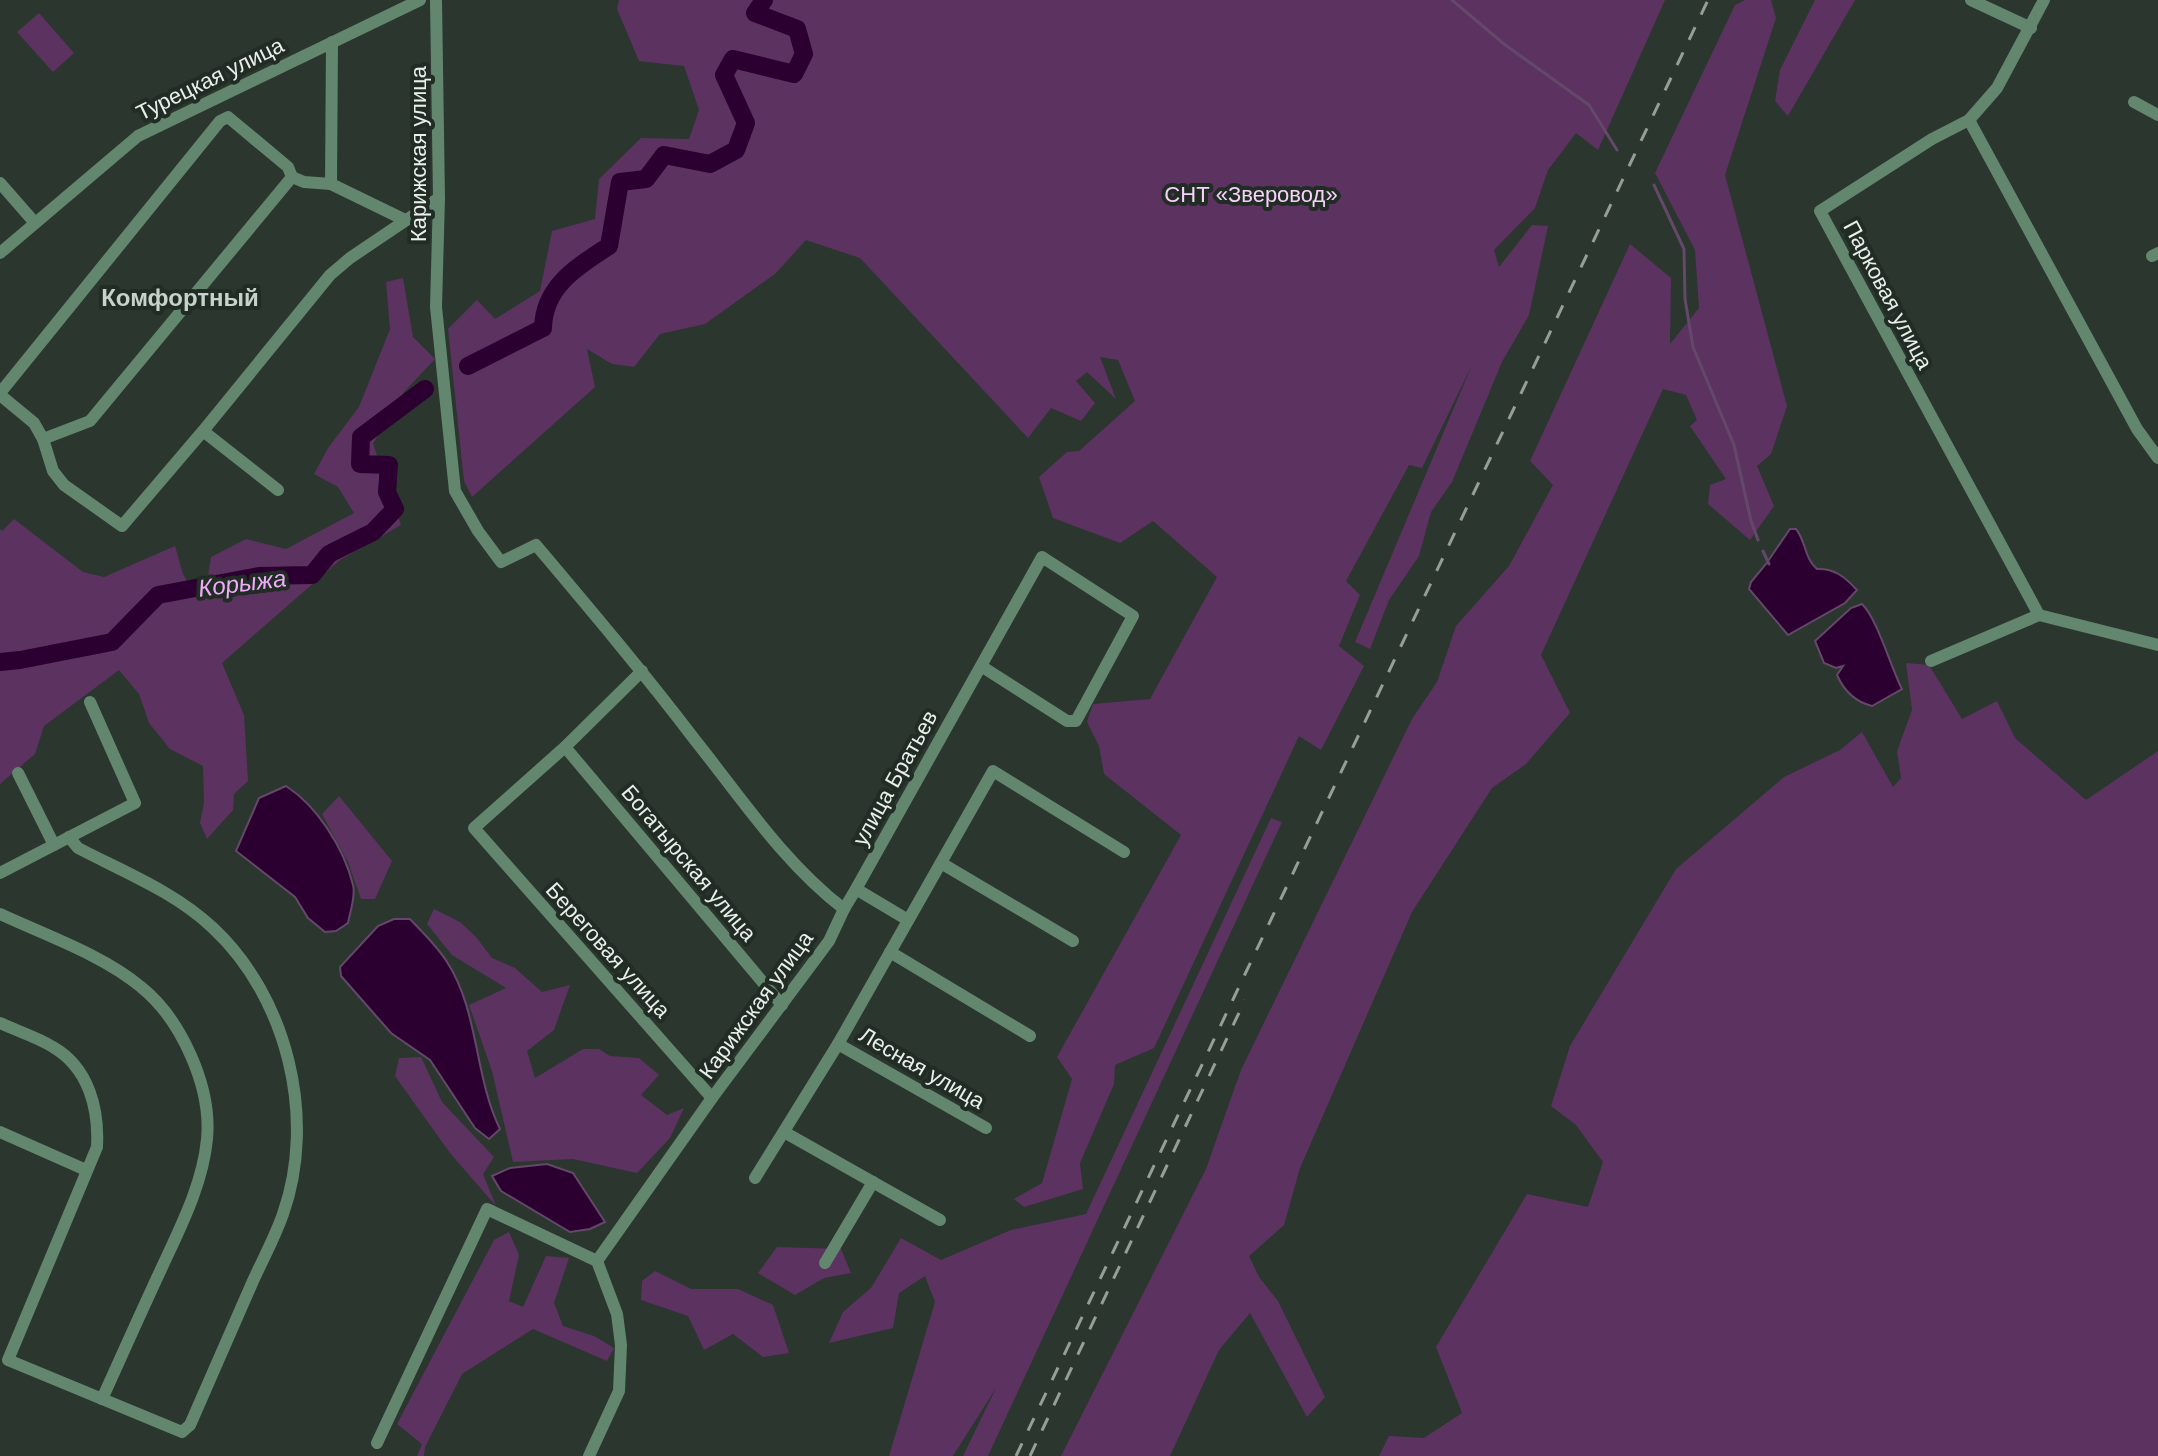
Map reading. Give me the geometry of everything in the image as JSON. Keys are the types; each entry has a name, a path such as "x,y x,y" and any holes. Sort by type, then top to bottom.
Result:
{"street":[{"name":"Турецкая улица","path":"0,253 138,136 420,0"},
{"name":"Карижская улица","path":"436,0 439,198 436,307 455,491 501,562 536,545 642,671"},
{"path":"1971,0 2031,28"},
{"path":"2044,0 1997,88 1969,120 2137,429 2158,458"},
{"path":"331,184 332,42"},
{"path":"2134,102 2158,115"},
{"path":"405,220 331,184 304,182 292,177 288,167 228,117 220,121 0,394 34,423 43,439 53,471 64,485 122,526 330,275 439,198"},
{"name":"Парковая улица","path":"1969,120 1932,139 1820,211 2039,615"},
{"path":"43,439 90,421 292,177"},
{"path":"0,183 35,223"},
{"path":"203,431 278,490"},
{"name":"улица Братьев","path":"844,909 1042,557 1133,616 1076,721 1067,721 981,666"},
{"path":"1931,661 2039,615 2158,645"},
{"path":"565,747 642,671 787,857 815,887 844,909"},
{"path":"0,873 135,803 90,702"},
{"name":"Береговая улица","path":"565,747 474,828 712,1098"},
{"name":"Богатырская улица","path":"565,747 782,1005"},
{"name":"Лесная улица","path":"755,1178 838,1044 993,771 1124,852"},
{"path":"18,773 54,845"},
{"path":"0,1023 55,1048 78,1069 93,1098 98,1126 97,1147 8,1360 182,1432 190,1425 283,1212 293,1169 297,1126 294,1082 283,1037 264,996 235,953 214,929 172,896 78,848 69,837"},
{"path":"941,863 1073,941"},
{"path":"856,889 908,920"},
{"name":"Карижская улица","path":"597,1261 712,1098 829,941 844,909"},
{"path":"0,914 108,965 156,1000 182,1036 195,1068 206,1111 207,1139 189,1206 102,1399"},
{"path":"890,952 1030,1036"},
{"name":"Лесная улица","path":"838,1044 986,1128"},
{"path":"0,1132 86,1170"},
{"path":"784,1132 940,1220"},
{"path":"825,1263 873,1182"},
{"path":"377,1443 487,1209 597,1261 617,1314 621,1345 619,1391 589,1456"}],"green space":[{"name":"СНТ «Зверовод»","path":"619,0 1665,0 1598,150 1576,133 1548,170 1535,208 1494,250 1499,267 1532,225 1548,226 1529,315 1502,362 1452,482 1431,512 1419,556 1389,600 1370,649 1355,642 1472,365 1422,468 1409,465 1346,581 1360,595 1339,646 1364,666 1321,750 1299,736 1154,1048 1115,1065 1114,1084 1080,1163 1083,1189 1024,1207 1014,1199 1042,1183 1072,1079 1057,1057 1181,835 1104,774 1099,746 1087,722 1093,704 1150,699 1217,577 1153,521 1120,543 1053,518 1039,477 1067,452 1079,451 1135,401 1118,360 1100,357 1116,399 1087,372 1076,381 1095,403 1081,421 1051,408 1028,438 860,258 806,240 775,274 705,324 660,334 634,367 612,364 587,349 595,387 472,497 464,481 448,329 477,300 495,319 540,291 552,231 595,219 599,179 641,138 689,139 699,110 684,66 639,61 617,9"},
{"path":"1745,0 1771,0 1776,18 1725,175 1787,406 1771,454 1757,466 1774,506 1750,540 1708,504 1710,485 1726,479 1690,426 1697,420 1686,395 1663,389 1541,655 1570,713 1526,764 1492,788 1412,912 1300,1168 1284,1225 1249,1256 1259,1277 1278,1301 1325,1397 1307,1417 1250,1313 1219,1350 1170,1456 1061,1456 1206,1169 1241,1070 1412,719 1437,682 1456,626 1509,566 1553,485 1530,461 1630,244 1671,278 1670,344 1699,308 1695,250 1655,173 1735,5"},
{"path":"1815,0 1855,0 1788,116 1775,101 1780,70"},
{"path":"39,13 74,53 53,72 17,32"},
{"path":"403,278 413,337 435,359 404,392 373,444 401,525 340,560 222,663 244,715 248,781 234,794 233,810 207,839 200,823 204,803 203,766 170,749 149,723 139,694 119,670 44,726 35,754 0,784 0,529 2,531 14,519 83,572 104,577 175,546 183,574 196,597 205,596 211,557 246,539 286,549 354,513 338,487 314,474 328,448 359,407 390,329 386,282"},
{"path":"1906,663 1929,665 1962,719 1997,701 2015,738 2086,800 2158,751 2158,1456 1379,1456 1389,1436 1424,1438 1462,1413 1436,1347 1527,1194 1588,1207 1603,1162 1576,1125 1551,1106 1570,1046 1676,869 1784,777 1840,750 1862,732 1893,787 1901,778 1897,751 1912,710"},
{"path":"339,796 392,861 375,899 361,899 348,862 322,814"},
{"path":"1271,818 1282,822 988,1456 963,1456 996,1388 953,1456 889,1456 935,1302 925,1276 899,1293 893,1328 829,1343 843,1312 871,1288 901,1238 941,1260 1011,1230 1086,1214"},
{"path":"434,909 460,922 492,958 515,968 542,992 570,985 554,1030 527,1051 535,1078 583,1049 599,1049 610,1056 639,1058 659,1075 641,1095 667,1115 684,1108 670,1138 637,1173 573,1159 513,1162 492,1071 469,1005 506,988 452,955 427,924"},
{"path":"421,1057 442,1102 494,1157 483,1174 496,1206 450,1153 395,1076 399,1058"},
{"path":"509,1232 519,1255 509,1301 523,1307 546,1256 569,1258 554,1303 563,1326 594,1336 614,1348 607,1361 533,1329 462,1374 425,1447 424,1456 417,1456 422,1444 397,1424 494,1240"},
{"path":"777,1247 841,1249 851,1273 824,1278 795,1295 758,1273"},
{"path":"655,1271 691,1289 738,1289 773,1305 789,1353 763,1357 733,1334 704,1350 688,1316 641,1300 642,1281"}],"shaded area":[{"path":"1790,529 1796,529 1817,569 1839,574 1857,590 1845,603 1788,635 1749,589"},
{"path":"1862,604 1878,632 1902,689 1872,706 1847,691 1837,675 1843,666 1836,668 1824,663 1815,641 1851,608"},
{"path":"286,786 308,805 328,829 349,871 354,889 348,923 336,931 325,932 308,918 295,897 236,851 259,798"},
{"path":"394,919 410,919 439,950 457,981 471,1022 485,1087 500,1129 489,1139 475,1128 430,1060 391,1033 341,976 340,967 378,926"},
{"path":"547,1164 573,1173 605,1222 590,1229 570,1232 501,1191 492,1176 510,1168"}],"waterway":[{"name":"Корыжа","path":"468,366 543,328 549,300 564,279 609,246 620,182 646,179 664,155 710,164 736,150 746,123 724,75 733,59 794,74 804,54 797,29 755,13 764,0"},
{"path":"1452,0 1504,44 1589,105 1617,150"},
{"path":"1654,185 1684,249 1685,299 1693,347 1734,445 1758,540"},
{"name":"Корыжа","path":"0,662 112,642 158,595 259,576 312,575 329,554 373,532 395,509 387,492 389,465 360,464 361,437 425,389"},
{"path":"1763,551 1769,564"}],"railway":[{"path":"1016,1456 1708,0"},
{"path":"1030,1456 1245,1000"}],"district":[{"name":"Комфортный","path":"180,297"}]}
